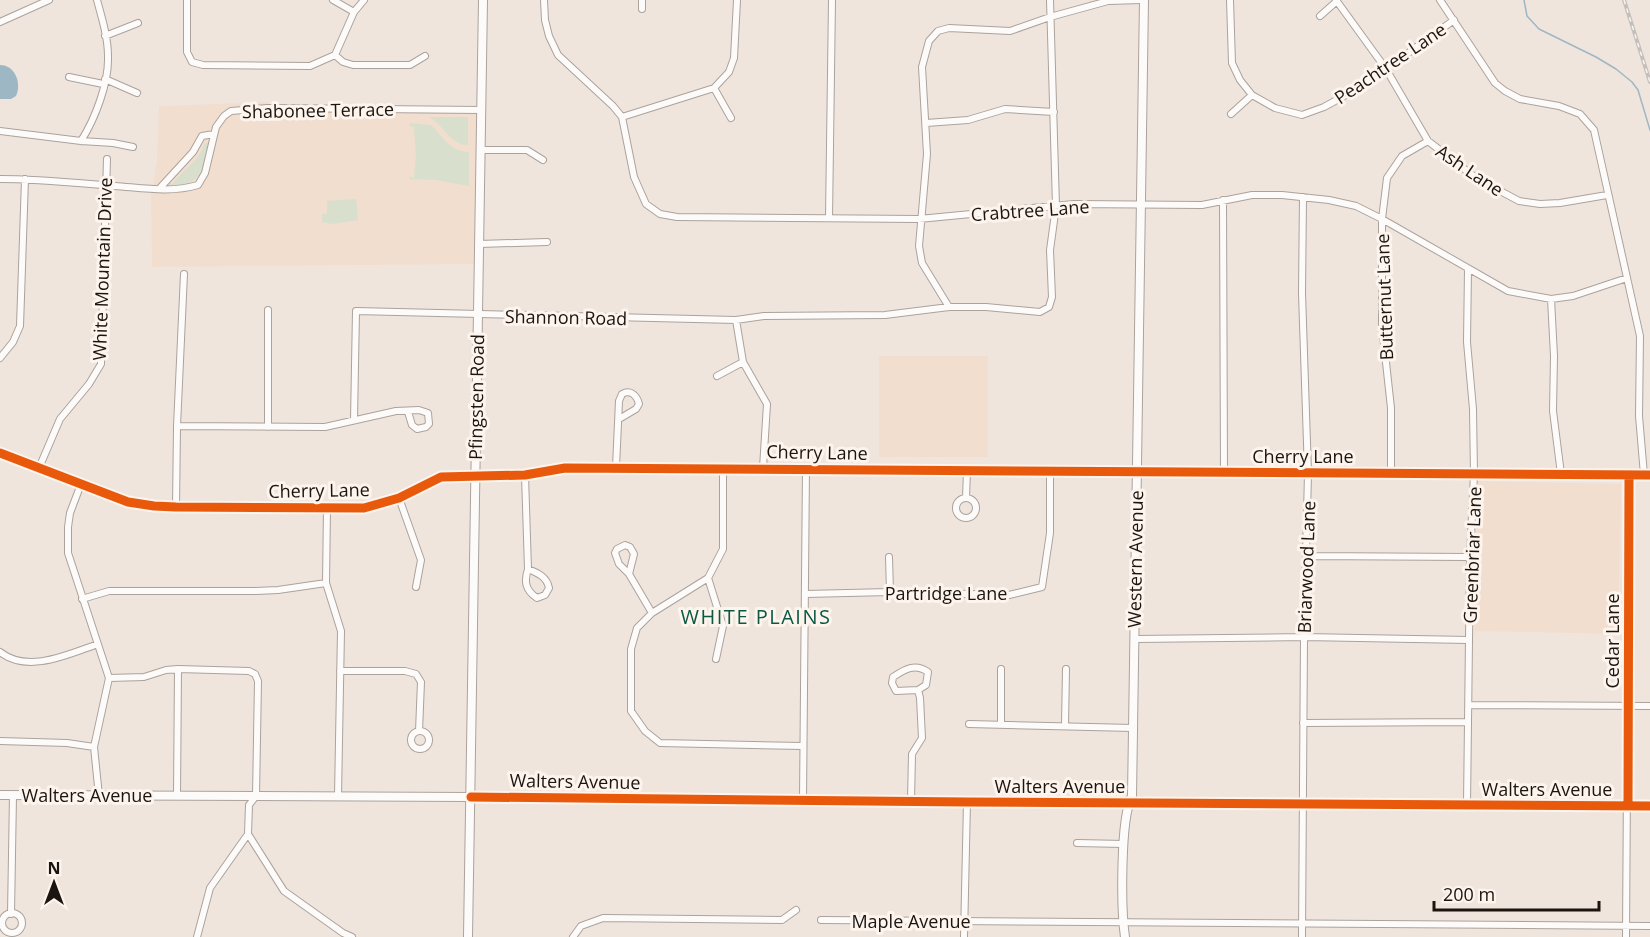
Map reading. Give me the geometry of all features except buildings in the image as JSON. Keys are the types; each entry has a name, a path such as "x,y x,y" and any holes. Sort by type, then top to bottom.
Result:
{"main road":[{"name":"Pfingsten Road","path":"468,937 483,0"},
{"name":"Walters Avenue","path":"0,795 471,797"}],"street":[{"path":"0,22 49,0"},
{"path":"81,141 93,122 108,57 97,0"},
{"path":"187,0 187,52 192,62 202,65 310,66 335,55 354,12 364,0"},
{"path":"333,0 354,12"},
{"path":"544,0 547,28 558,55 614,106 622,117 714,88 729,72 734,58 737,0"},
{"path":"642,0 642,9"},
{"path":"829,218 832,0"},
{"path":"1050,0 1056,206"},
{"path":"949,307 922,263 919,246 919,219 927,154 922,67 929,41 938,31 949,28 1010,31 1108,1 1143,0"},
{"name":"Western Avenue","path":"1125,937 1123,922 1124,844 1126,809 1132,796 1143,0"},
{"name":"Peachtree Lane","path":"1230,0 1232,63 1240,80 1252,95 1275,108 1302,115 1324,107 1386,69 1454,20"},
{"path":"1320,15 1337,0"},
{"name":"Ash Lane","path":"1337,0 1386,69 1428,141 1476,178 1519,201 1540,204 1607,195"},
{"path":"1440,0 1495,83 1520,99 1559,106 1580,114 1594,130 1640,336 1639,416 1647,475"},
{"path":"105,36 138,23"},
{"path":"335,55 343,62 353,65 410,65 425,56"},
{"path":"69,77 104,82 137,93"},
{"path":"714,88 731,118"},
{"path":"1232,114 1252,95"},
{"name":"Shabonee Terrace","path":"159,189 193,152 202,136 214,134 224,116 231,111 240,109 481,110"},
{"path":"926,123 968,120 1005,110 1054,112"},
{"name":"Crabtree Lane","path":"622,117 634,177 646,204 660,214 678,217 919,219 1074,204 1202,205 1252,195 1303,197 1356,206 1508,291 1551,299 1581,294 1627,278"},
{"path":"0,131 133,147"},
{"path":"0,178 184,189 198,185 206,173 214,134"},
{"name":"Butternut Lane","path":"1391,473 1390,408 1382,327 1382,219 1387,178 1402,156 1428,141"},
{"path":"480,150 527,150 543,160"},
{"name":"White Mountain Drive","path":"39,468 60,419 89,384 101,364 107,159"},
{"path":"0,358 13,342 20,326 25,178"},
{"name":"Briarwood Lane","path":"1302,937 1304,637 1308,473 1302,293 1303,197"},
{"path":"1223,200 1224,472"},
{"name":"Shannon Road","path":"354,420 356,311 736,320 764,316 885,315 949,307 986,307 1040,312 1049,308 1052,297 1050,250 1056,206"},
{"path":"479,244 547,242"},
{"name":"Greenbriar Lane","path":"1467,805 1470,557 1474,474 1473,409 1467,342 1468,269"},
{"path":"176,507 184,274"},
{"path":"1551,299 1554,356 1553,411 1561,474"},
{"path":"268,310 268,427"},
{"path":"736,320 743,362 767,404 763,468"},
{"path":"717,376 743,362"},
{"path":"616,467 619,401 625,392 633,393 639,404 636,409 619,419"},
{"path":"177,426 325,427 396,411 408,412"},
{"name":"Cherry Lane","path":"0,453 138,504 176,507 364,508 399,498 441,477 525,475 565,468 723,467 1647,475"},
{"path":"723,467 723,549 708,578 652,613 637,628 631,649 631,711 645,731 660,744 803,746"},
{"path":"803,800 806,468"},
{"path":"966,498 967,470"},
{"name":"Partridge Lane","path":"806,594 890,592 1009,595 1042,587 1050,533 1050,471"},
{"path":"525,475 528,569 525,579 529,592 537,598 545,595 549,588 548,583 538,573 528,569"},
{"name":"Cedar Lane","path":"1626,937 1629,475"},
{"path":"81,484 70,513 68,545 70,565 109,678 94,747 99,795"},
{"path":"399,498 421,560 416,587"},
{"path":"327,508 326,583 341,631 338,796"},
{"path":"1307,555 1470,557"},
{"path":"889,557 890,592"},
{"path":"629,574 652,613"},
{"path":"708,578 723,626 716,659"},
{"path":"82,599 109,591 256,591 326,583"},
{"path":"1134,639 1304,637 1469,640"},
{"path":"0,653 6,657 34,662 49,660 98,644"},
{"path":"908,668 922,668 928,672 928,679 926,685 918,690 896,692 892,683 893,677 908,668"},
{"path":"109,678 144,677 178,669 249,671 255,674 258,681 256,796 249,805 248,834 210,888 197,937"},
{"path":"177,796 178,669"},
{"path":"1001,669 1001,725"},
{"path":"1065,726 1066,669"},
{"path":"340,671 405,671 416,674 421,682 419,731"},
{"path":"911,801 912,754 922,738 918,690"},
{"path":"1470,705 1650,706"},
{"path":"1303,723 1467,722"},
{"path":"969,724 1133,728"},
{"path":"0,741 67,743 94,747"},
{"path":"11,914 13,795"},
{"name":"Walters Avenue","path":"471,797 1650,806"},
{"path":"964,937 967,802"},
{"path":"248,834 284,891 352,937"},
{"path":"1077,843 1124,844"},
{"path":"573,937 581,926 603,918 782,920 796,910"},
{"name":"Maple Avenue","path":"821,920 1650,926"}],"shaded area":[{"path":"268,102 268,108 481,110 479,264 152,267 151,195 157,160 159,106"},
{"path":"879,356 988,356 988,457 879,457"},
{"path":"1478,481 1621,484 1618,634 1474,631"}],"green space":[{"path":"429,117 468,117 468,145 456,142"},
{"path":"410,123 431,125 447,143 456,149 469,152 469,186 436,180 410,179 409,177 414,178 416,154 414,128 409,127"},
{"path":"205,143 209,143 203,169 195,180 180,185 170,185 169,183 173,184 194,162"},
{"path":"356,199 358,220 333,224 322,222 322,214 327,214 327,201"}],"water":[{"path":"0,65 10,68 18,80 18,91 11,99 0,99"}],"waterway":[{"path":"1524,0 1527,16 1539,29 1596,57 1632,82 1638,90 1650,130"}],"railway":[{"path":"1624,0 1650,82"}],"cycle path":[{"path":"0,453 128,502 176,507 364,508 399,498 441,477 525,475 565,468 1650,475"},
{"path":"1628,806 1629,475"},
{"path":"471,797 1650,806"}],"district":[{"name":"WHITE PLAINS","path":"756,616"}]}
